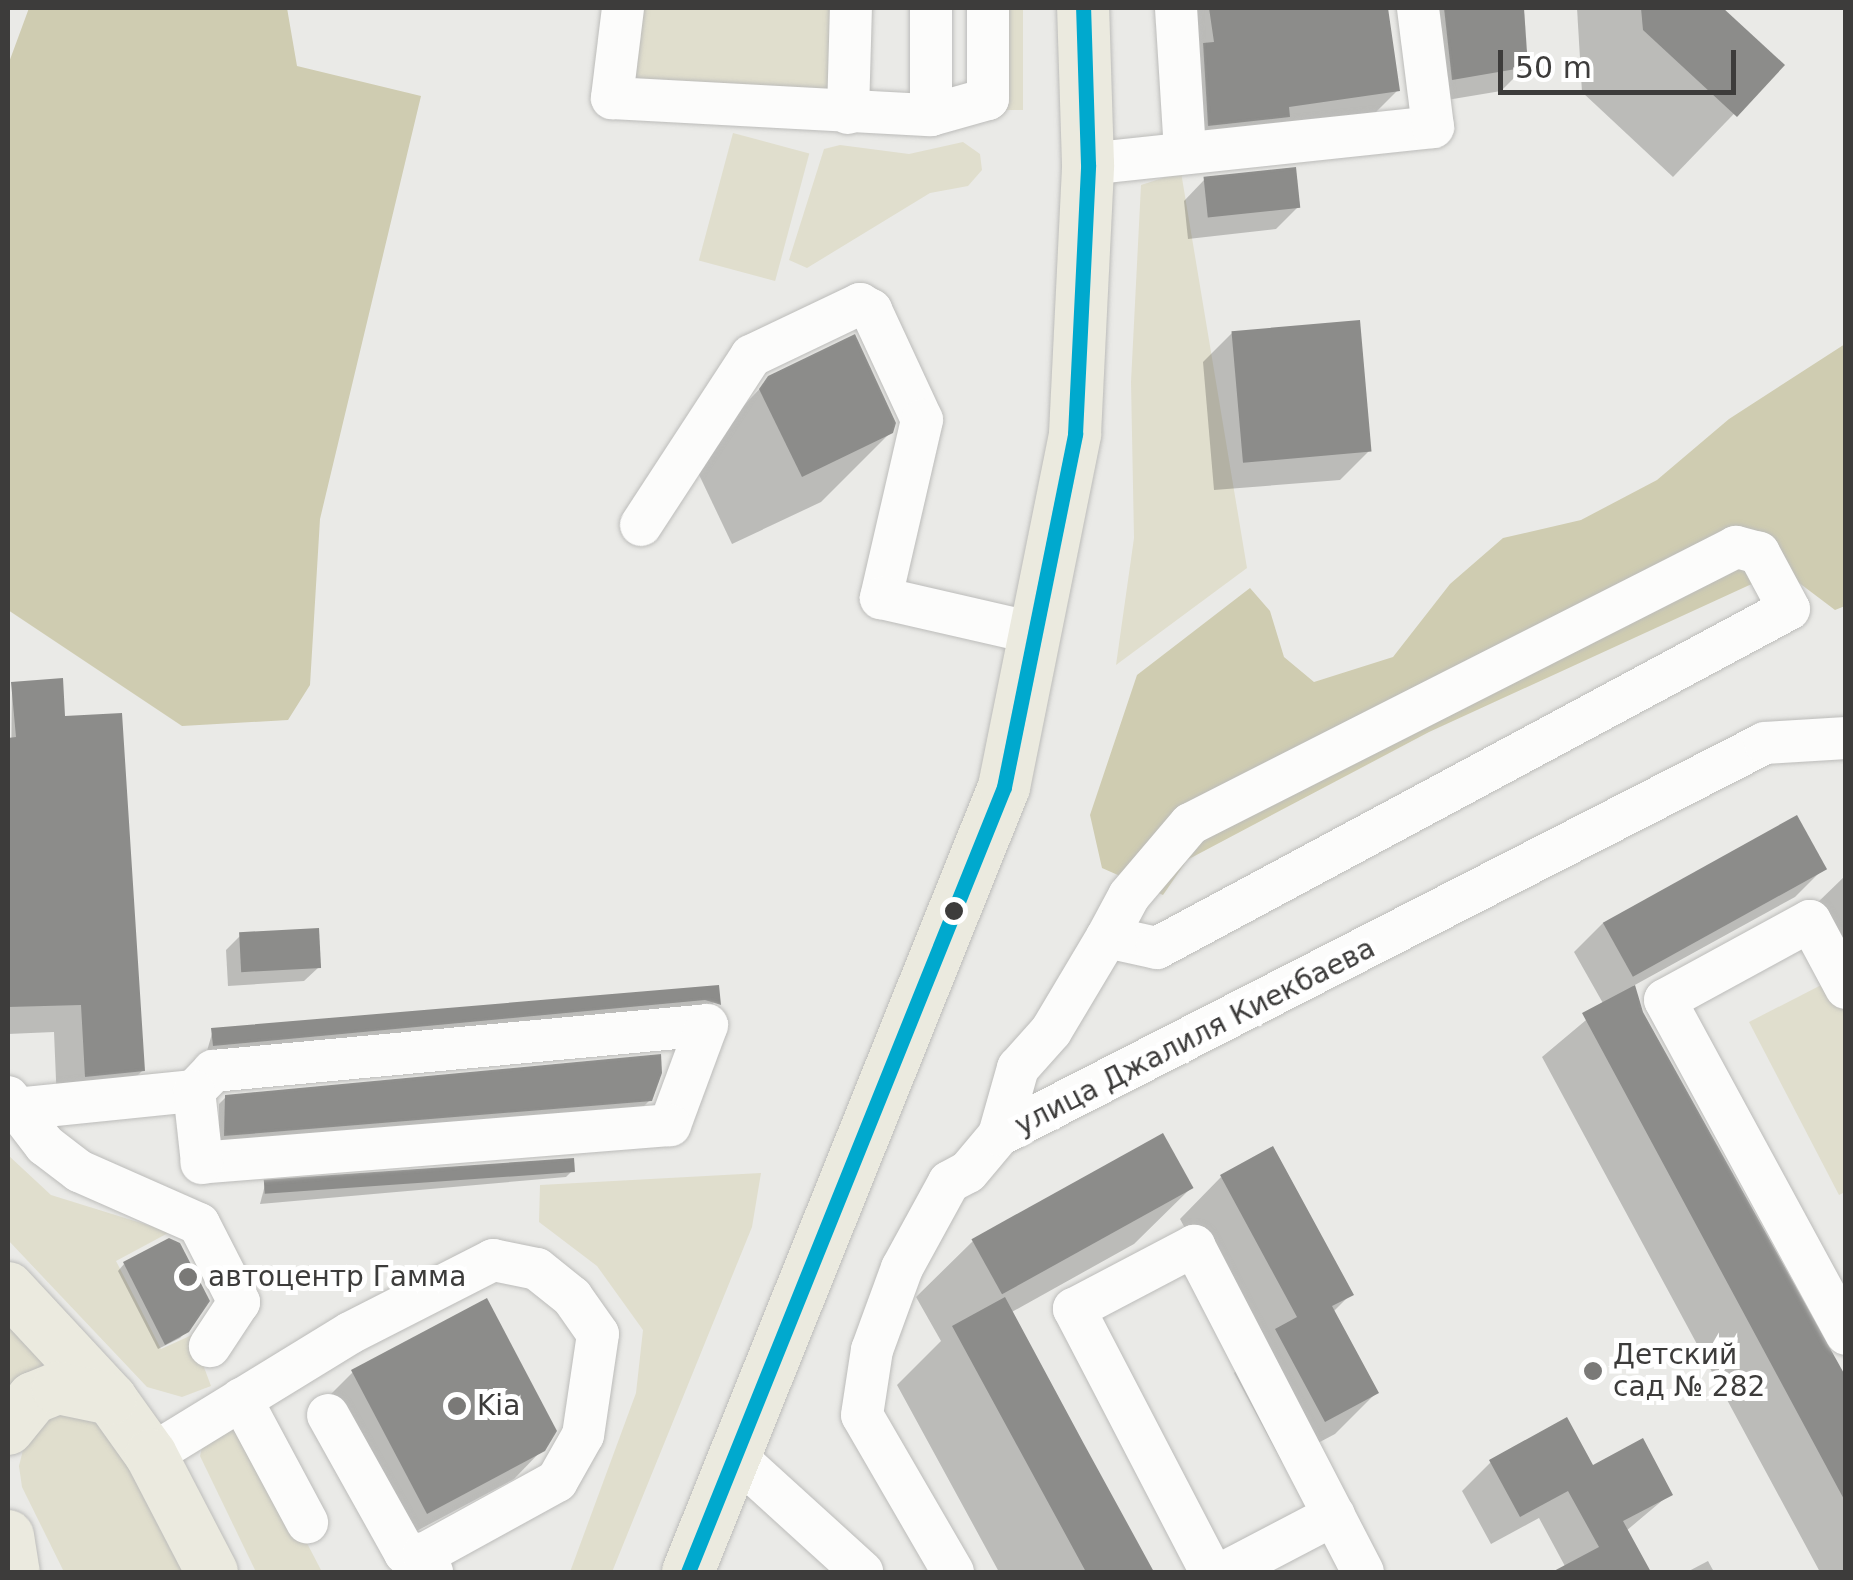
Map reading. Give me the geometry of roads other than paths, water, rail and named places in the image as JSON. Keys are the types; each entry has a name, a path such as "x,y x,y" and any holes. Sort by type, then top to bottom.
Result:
{"main road":[{"path":"688,1572 738,1458 1004,787 1038,634 1075,434 1088,164 1083,8"},
{"path":"8,1288 111,1399 150,1455 212,1572"},
{"path":"8,1429 33,1398 58,1388 111,1399"},
{"path":"8,1536 14,1572"}],"street":[{"path":"623,8 612,98 932,115 988,99 988,8"},
{"path":"848,113 852,8"},
{"path":"931,8 932,115"},
{"path":"1176,8 1185,151"},
{"path":"1088,164 1433,126 1418,8"},
{"path":"642,526 752,356 860,304 871,310 922,420 881,598 1038,634"},
{"path":"999,1135 1018,1068 1050,1031 1129,896 1190,824 1736,547 1759,553 1790,609 1157,948 1107,936"},
{"name":"улица Джалиля Киекбаева","path":"953,1572 862,1415 872,1350 930,1177 968,1172 999,1135 1765,743 1846,738"},
{"path":"1846,988 1810,922 1665,1000 1846,1334"},
{"path":"12,1103 194,1091 214,1071 707,1025 670,1125 202,1163 194,1091"},
{"path":"12,1103 45,1145 79,1171 198,1224 239,1302 210,1346"},
{"path":"1211,1572 1074,1309 1194,1246 1364,1572"},
{"path":"150,1455 350,1333 493,1260 537,1269 572,1297 598,1334 583,1435 557,1481 428,1563 406,1553 328,1415"},
{"path":"241,1398 307,1522"},
{"path":"738,1458 862,1572"},
{"path":"1225,1572 1334,1515"}],"place":[{"name":"автоцентр Гамма","path":"188,1277"},
{"name":"Детский сад № 282","path":"1593,1371"},
{"name":"Kia","path":"457,1406"}]}
